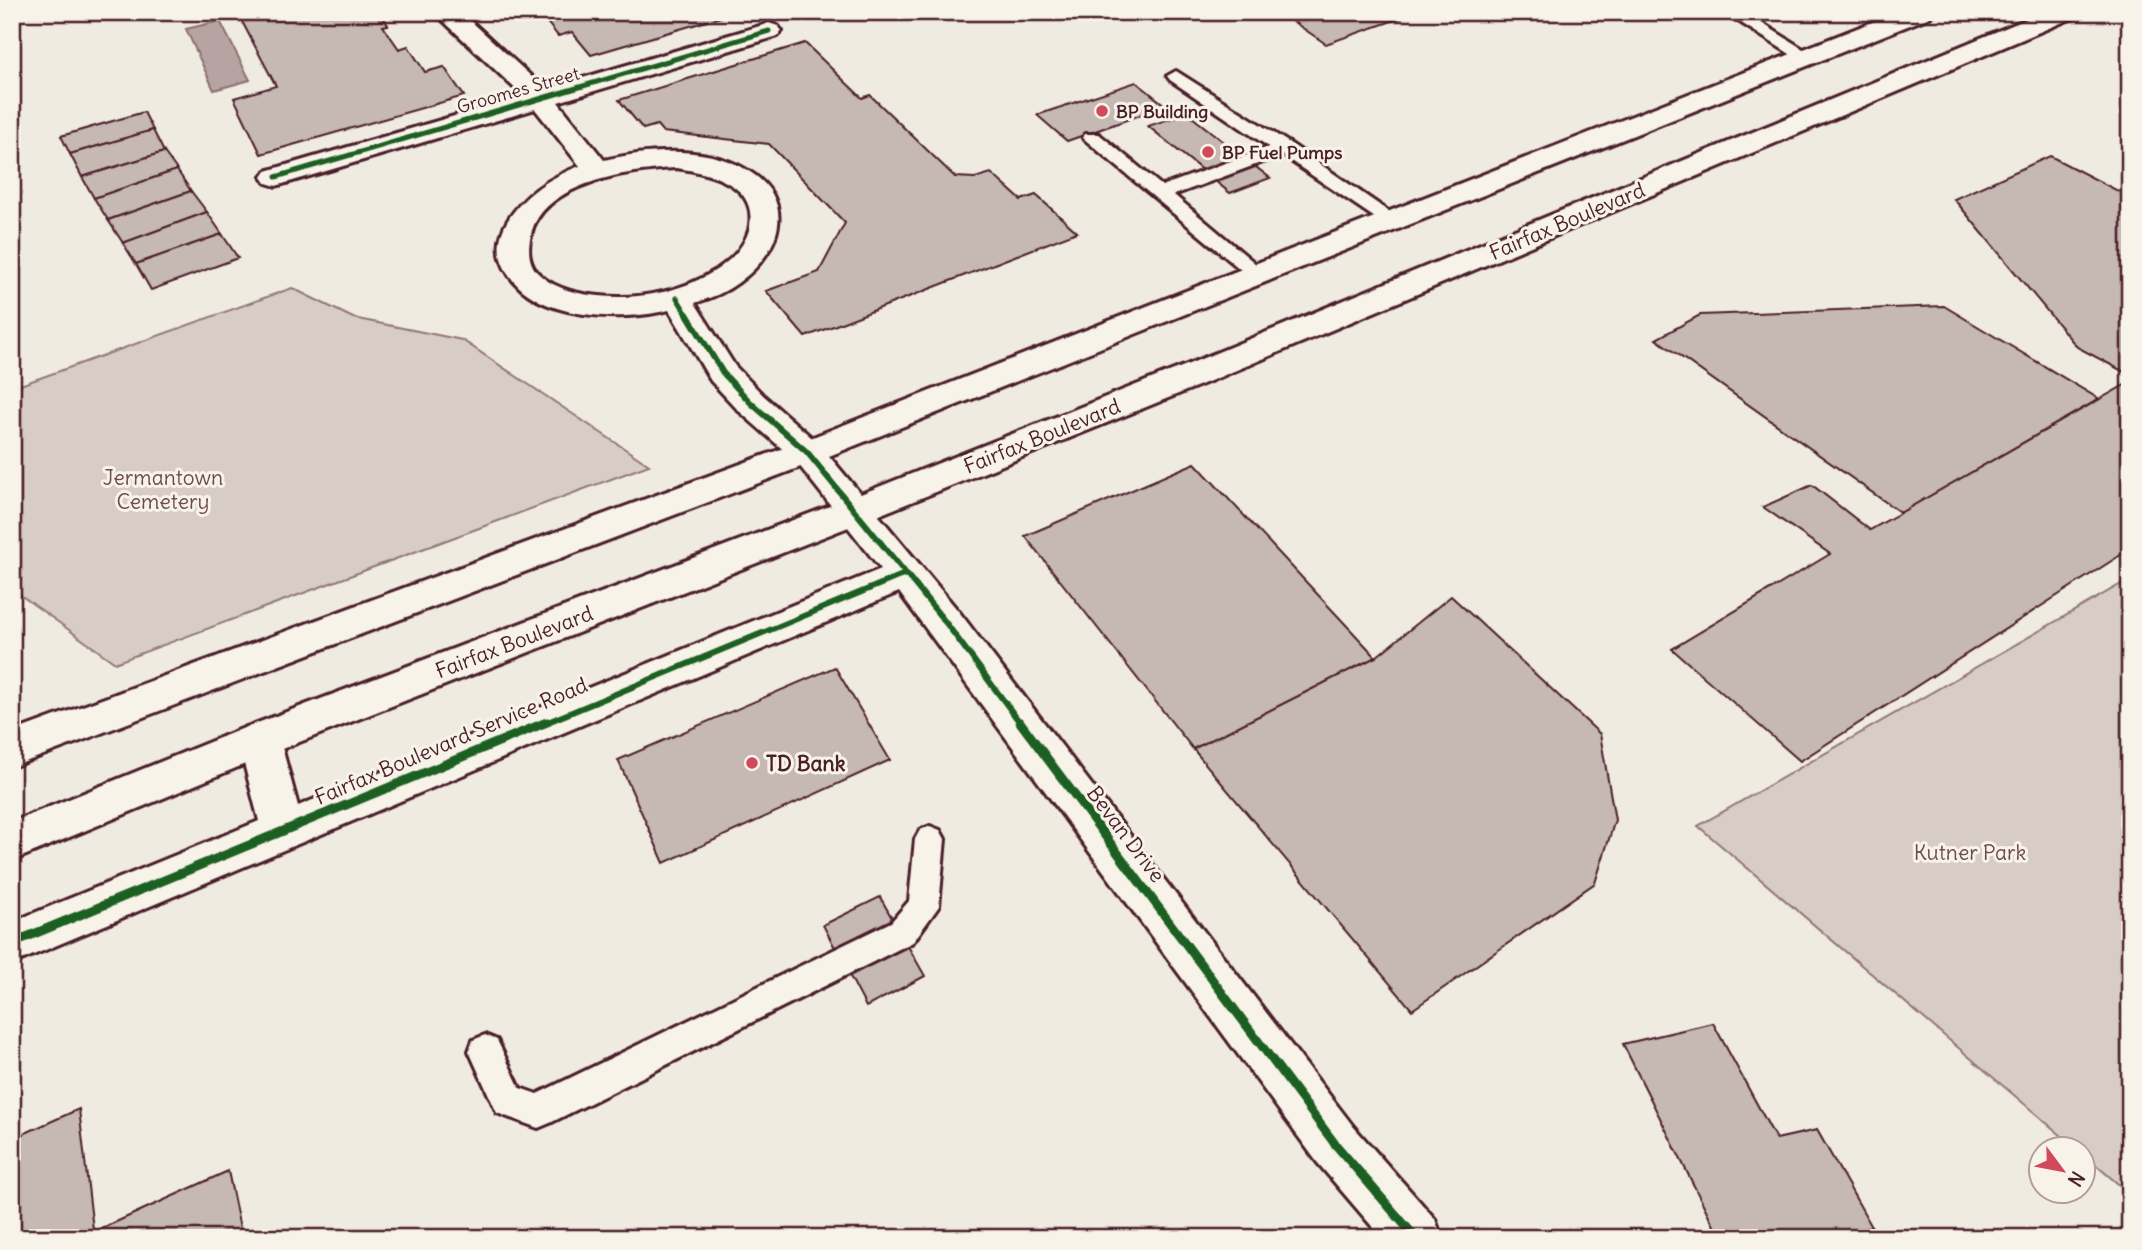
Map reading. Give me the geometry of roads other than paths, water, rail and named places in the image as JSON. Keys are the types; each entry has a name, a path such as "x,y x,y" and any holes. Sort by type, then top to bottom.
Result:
{"main road":[{"path":"446,12 520,77 597,169"},
{"path":"12,750 807,452 1921,12"},
{"name":"Fairfax Boulevard","path":"12,842 260,740 856,510 1196,374 2066,12"},
{"name":"Groomes Street","path":"276,177 769,31"},
{"path":"1703,97 1758,141"},
{"path":"676,160 711,166 740,177 759,195 767,216 763,240 745,263 716,284 677,299 632,307 587,306 549,296 523,277 512,254 516,229 534,205 563,184 597,169 638,161 676,160"},
{"name":"Bevan Drive","path":"677,299 723,373 751,403 807,452 856,510 962,645 1335,1144 1416,1238"},
{"name":"Fairfax Boulevard Service Road","path":"12,943 905,574"},
{"path":"260,740 284,830"}],"lane":[{"path":"1732,12 1807,57"},
{"path":"1177,76 1394,222"},
{"path":"1092,138 1259,275"},
{"path":"1161,193 1284,148"},
{"path":"485,1051 509,1101 538,1111 902,932 924,906 930,839"}],"place":[{"name":"BP Building","path":"1102,111"},
{"name":"BP Fuel Pumps","path":"1208,152"},
{"name":"TD Bank","path":"752,763"}],"park label":[{"name":"Jermantown Cemetery","path":"163,489"},
{"name":"Kutner Park","path":"1970,852"}]}
